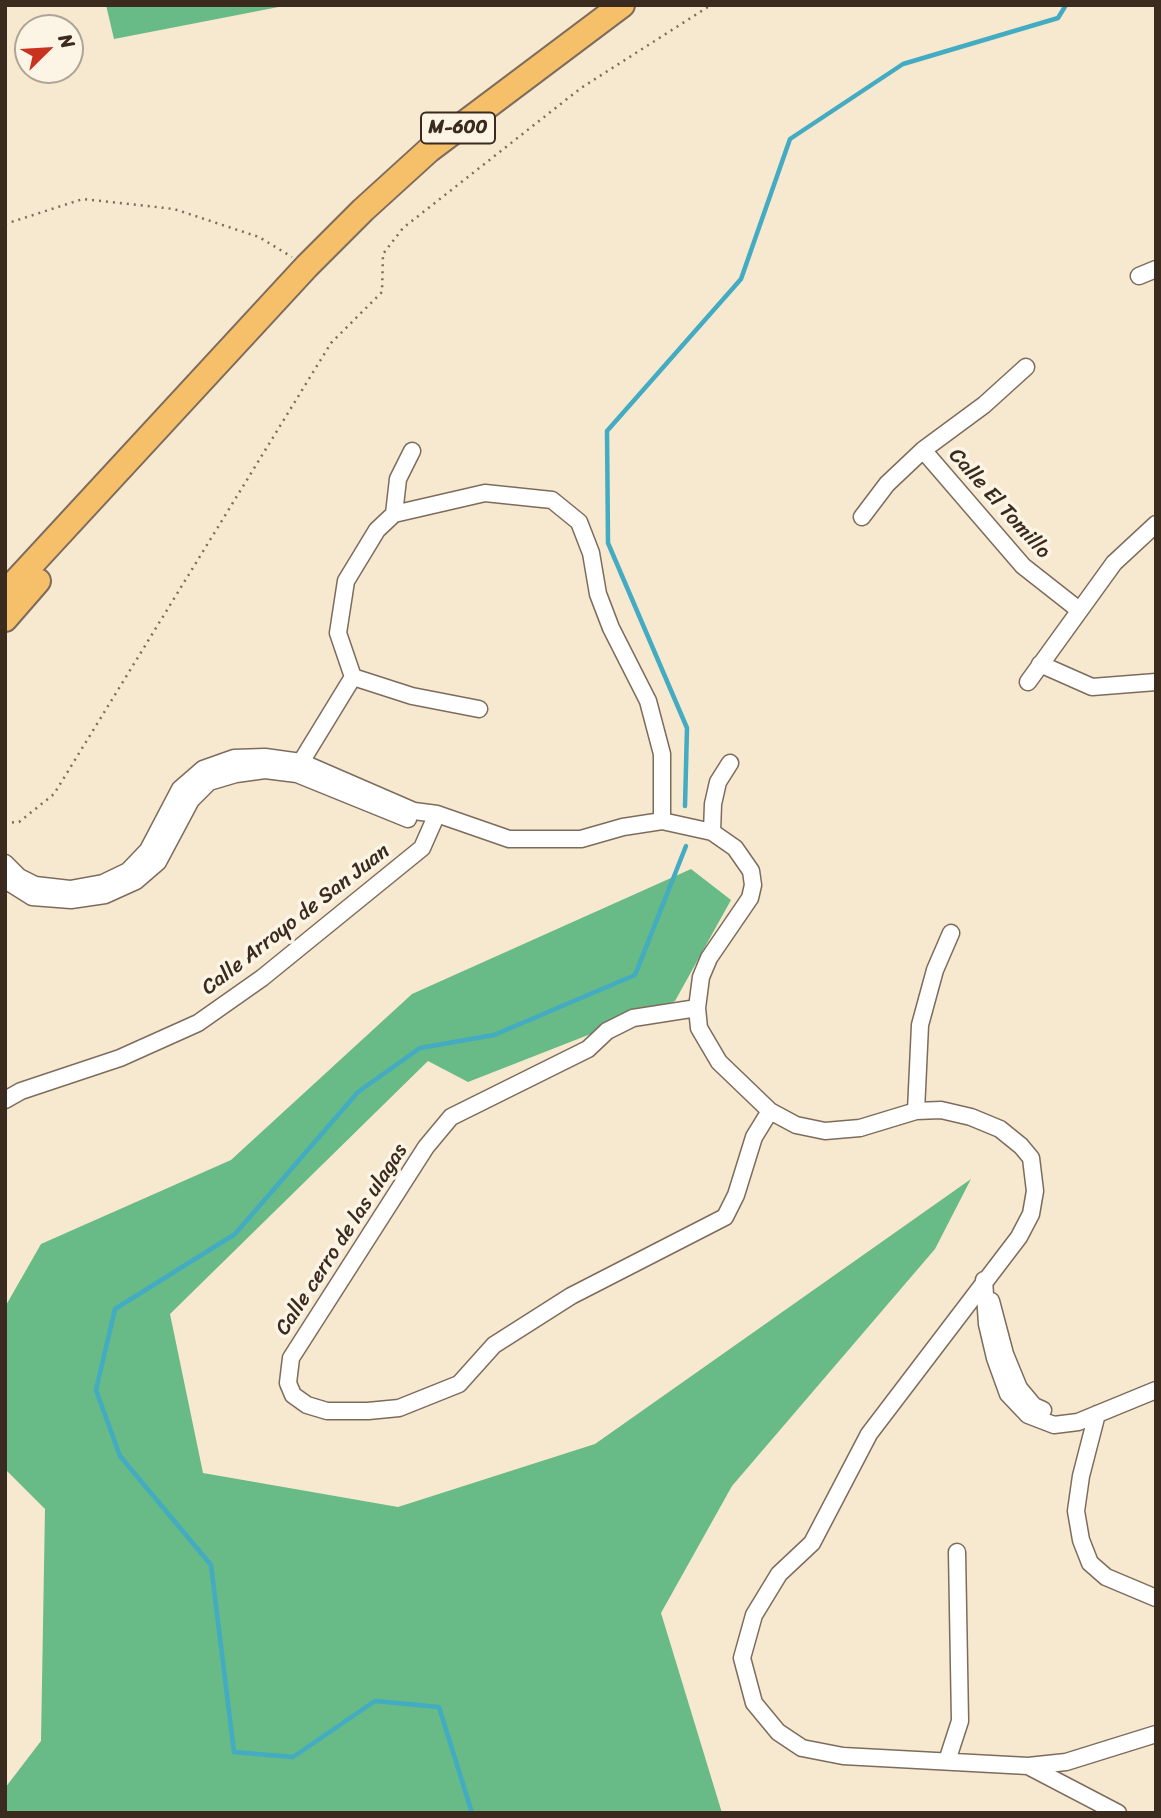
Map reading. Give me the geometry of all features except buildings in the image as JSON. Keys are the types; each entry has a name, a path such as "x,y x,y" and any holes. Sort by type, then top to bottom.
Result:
{"highway":[{"name":"M-600","path":"5,619 17,593 148,454 238,341 307,266 429,150 621,5"},
{"path":"5,628 17,593"}],"street":[{"path":"1139,276 1156,269"},
{"name":"Calle El Tomillo","path":"862,517 887,484 923,450 984,405 1026,367"},
{"name":"Calle El Tomillo","path":"923,450 1023,566 1079,610"},
{"path":"394,514 398,479 412,451"},
{"path":"299,768 353,677 338,633 346,581 377,530 394,514 485,493 552,500 579,522 591,553 598,594 627,664 648,701 663,754 662,821"},
{"path":"1028,682 1114,563 1156,524"},
{"path":"1040,664 1092,687 1156,682"},
{"path":"353,677 412,696 479,709"},
{"path":"5,863 19,877 35,885 70,890 103,883 128,871 148,850 180,789 203,769 234,758 265,757 299,768 411,821 437,814 509,839 581,839 622,827 662,821 712,832 735,848 745,860 753,885 750,898 709,958 701,977 697,1008 699,1028 719,1062 770,1111 796,1125 825,1131 860,1128 916,1111 941,1110 971,1117 1000,1129 1031,1158 1035,1191 1031,1213 1019,1237 984,1280 926,1363 869,1434 812,1543 779,1574 754,1615 742,1658 754,1703 778,1732 802,1748 843,1756 947,1761 975,1766 1028,1766 1066,1762 1156,1734"},
{"path":"712,832 713,804 719,782 730,763"},
{"path":"5,880 32,897 71,900 105,895 136,881 158,862 191,800 209,782 236,774 299,768"},
{"name":"Calle Arroyo de San Juan","path":"5,1100 20,1091 120,1058 198,1023 262,978 422,848 437,814"},
{"path":"916,1111 920,1025 935,970 951,933"},
{"name":"Calle cerro de las ulagas","path":"697,1008 633,1018 607,1031 588,1049 451,1116 426,1147 291,1359 288,1383 293,1395 307,1405 327,1411 368,1411 399,1408 459,1384 494,1345 571,1296 725,1217 736,1195 754,1137 770,1111"},
{"path":"984,1280 987,1324 995,1358 1008,1394 1028,1415 1054,1425 1079,1422 1156,1390"},
{"path":"1097,1414 1081,1476 1076,1510 1081,1540 1090,1563 1106,1577 1156,1598"},
{"path":"947,1761 960,1721 957,1552"},
{"path":"1028,1766 1118,1813"}],"path":[{"path":"5,823 19,822 54,794 331,343 382,292 383,254 403,228 582,88 711,5"},
{"path":"5,224 83,199 174,209 259,237 307,266"}],"green space":[{"path":"106,5 289,5 114,39"},
{"path":"691,869 731,900 675,1001 468,1082 428,1061 170,1314 203,1473 398,1507 595,1444 971,1179 935,1249 732,1486 661,1613 722,1813 5,1813 5,1788 41,1741 45,1509 5,1469 5,1307 41,1244 231,1160 412,994"}],"waterway":[{"path":"685,806 687,728 608,543 607,431 741,279 790,139 903,64 1058,18 1066,5"},
{"path":"472,1813 439,1707 375,1701 293,1757 234,1752 211,1565 120,1456 96,1390 115,1309 235,1234 358,1092 420,1048 494,1035 635,975 686,846"}]}
